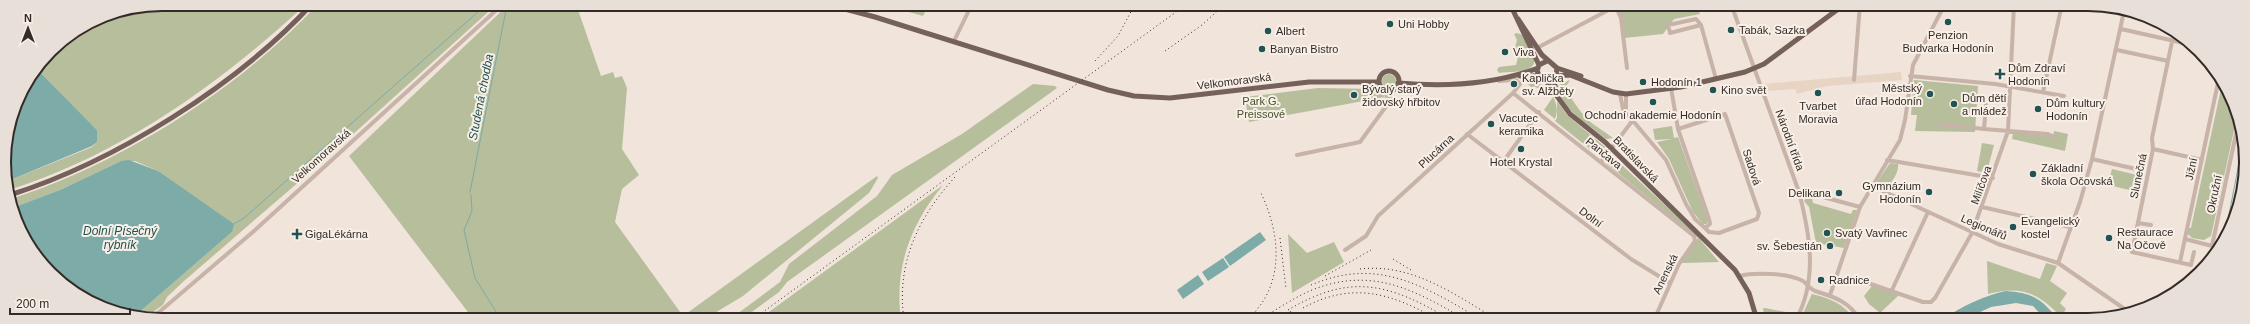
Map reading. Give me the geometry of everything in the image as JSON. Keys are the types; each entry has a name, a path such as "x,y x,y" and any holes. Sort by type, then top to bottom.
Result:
{"main road":[{"path":"14,193 107,154 183,110 247,63 304,11"},
{"path":"853,11 954,41"},
{"path":"1514,11 1539,66 1539,76"},
{"path":"1511,76 1539,76 1546,81 1566,74 1623,94 1671,88 1716,79 1755,70 1835,11"},
{"path":"1518,19 1547,61 1553,63 1557,68 1574,73 1588,82"},
{"name":"Velkomoravská","path":"954,41 1070,78 1134,96 1170,98 1309,82 1379,82"},
{"path":"1398,83 1448,85 1496,79 1511,76 1539,66 1547,61"},
{"path":"1555,77 1557,68"},
{"path":"1390,71 1396,75 1398,83 1392,90 1385,90 1379,82 1382,75 1390,71"},
{"name":"Bratislavská","path":"1555,77 1556,95"},
{"name":"Bratislavská","path":"1546,81 1570,114 1611,147 1651,190 1703,237 1739,276"},
{"path":"1739,276 1751,300 1755,313"}],"street":[{"name":"Velkomoravská","path":"159,313 257,228 495,11"},
{"path":"954,41 969,11"},
{"path":"1538,48 1604,11"},
{"path":"1618,11 1621,18 1627,68"},
{"name":"Národní třída","path":"1734,11 1799,192 1806,223 1810,256 1808,286 1798,313"},
{"path":"1854,80 1859,11"},
{"path":"1830,295 1860,208 1900,140 1905,120 1910,76 1914,62 1941,11"},
{"name":"Milíčova","path":"1892,290 1924,302 1931,302 1935,298 1972,233 1993,178 2008,131 2014,11"},
{"path":"2043,92 2060,11"},
{"path":"2058,263 2092,159 2117,50 2123,15"},
{"path":"1700,25 1670,33 1668,25 1696,19 1700,25 1716,79"},
{"path":"2121,29 2180,42"},
{"name":"Slunečná","path":"2173,37 2152,138 2153,149 2132,252 2180,262"},
{"path":"2117,50 2168,61"},
{"path":"1910,76 2011,86 2064,96"},
{"path":"1496,79 1499,81 1519,80 1520,84 1513,93"},
{"name":"Jižní","path":"2180,262 2218,85"},
{"path":"1623,94 1621,106 1666,160 1689,209 1695,219 1705,228 1710,224 1709,219 1678,129 1671,88"},
{"path":"1385,90 1388,101"},
{"path":"1297,155 1360,142 1388,101 1392,90"},
{"name":"Pančava","path":"1513,93 1539,112 1695,238"},
{"name":"Plucárna","path":"1345,250 1366,236 1378,216 1513,93"},
{"path":"1984,129 1986,105"},
{"path":"1467,134 1492,155 1503,162 1539,112"},
{"name":"Sadová","path":"1678,129 1725,114 1758,213 1757,219 1719,232 1709,232 1705,228"},
{"path":"1601,162 1633,120"},
{"path":"1939,124 2048,134 2057,138"},
{"name":"Okružní","path":"2185,239 2212,246 2236,133"},
{"path":"2153,149 2202,160"},
{"path":"2092,159 2136,168"},
{"path":"1887,160 1993,178"},
{"name":"Dolní","path":"1503,162 1631,259 1670,283"},
{"name":"Legionářů","path":"1872,186 1998,244 2058,263 2124,309"},
{"path":"1799,192 1812,194 1860,208"},
{"path":"1982,207 2070,228"},
{"path":"1859,280 1892,290 1928,212"},
{"path":"2138,223 2151,225"},
{"name":"Anenská","path":"1657,313 1679,264 1695,238"},
{"path":"2180,262 2191,265 2194,252"},
{"path":"1739,276 1760,272 1799,280 1813,290 1830,295 1844,302 1854,313"}],"green space":[{"path":"152,11 298,11 239,62 168,114 91,157 51,175 13,188 12,179 92,147 97,142 97,130 40,72 62,48 86,31 113,19"},
{"path":"311,11 489,11 330,155 184,281 167,297 163,305 151,313 140,312 232,232 158,171 135,161 121,161 60,190 17,206 15,197 53,184 95,165 136,144 176,120 215,94 252,66 286,36"},
{"path":"502,11 578,11 601,76 613,72 615,78 622,76 627,88 622,149 639,175 622,189 615,222 681,313 469,313 349,156"},
{"path":"905,11 926,11 923,16"},
{"path":"1618,11 1699,11 1700,14 1674,19 1663,34 1624,38"},
{"path":"1517,33 1522,35 1535,60 1530,68 1526,70 1499,73 1497,70 1499,67 1516,65 1519,53 1514,51 1517,40 1514,34"},
{"path":"1386,74 1392,74 1396,78 1396,84 1392,88 1386,88 1382,84 1382,78"},
{"path":"1531,79 1542,85 1552,94 1555,100 1557,112 1555,119 1544,110 1553,97 1534,86 1532,88 1527,83"},
{"path":"1570,80 1565,88 1579,109 1588,120 1613,138 1606,139 1577,116 1565,103 1557,86"},
{"path":"1914,80 1978,86 1975,132 1915,131 1917,115 1911,115"},
{"path":"1033,84 1055,86 1057,88 787,282 779,292 750,313 738,313 780,282 789,264 877,196 892,175 962,134"},
{"name":"Park G. Preissové","path":"1318,88 1378,89 1385,97 1249,122 1245,97"},
{"path":"2221,90 2228,104 2235,127 2211,236 2204,240 2192,238 2188,234 2188,228 2191,228"},
{"path":"1557,101 1567,115 1605,147 1600,157 1555,121 1557,118"},
{"path":"1672,126 1674,138 1678,137 1708,221 1707,224 1703,224 1693,212 1669,159 1657,142 1672,139 1655,140 1653,129"},
{"path":"2054,131 2068,134 2065,151 2012,139 2013,133 2053,136"},
{"path":"1982,143 1994,145 1988,168 1992,169 1992,174 1977,171"},
{"path":"1612,156 1691,229 1719,262 1682,263 1698,238 1607,164 1607,160"},
{"path":"1890,163 1898,164 1898,168 1887,190 1878,186 1877,182"},
{"path":"2112,169 2137,175 2134,191 2108,185"},
{"path":"877,176 878,178 869,193 743,296 715,313 687,313"},
{"path":"943,185 931,200 913,232 907,248 900,283 900,313 768,313"},
{"path":"1806,198 1812,198 1813,203 1851,214 1853,210 1857,210 1844,248 1816,243 1809,207 1804,201"},
{"path":"1288,234 1307,253 1334,242 1344,262 1292,293"},
{"path":"1987,261 2040,279 2046,263 2057,266 2050,281 2067,293 2060,303 2066,309 2064,313 2057,313 2037,297 2020,291 2010,290 1988,294"},
{"path":"1872,286 1899,295 1880,313 1869,304 1864,296"},
{"path":"1812,294 1836,302 1849,313 1803,313"},
{"path":"1763,308 1791,313 1764,313"}],"shaded area":[{"path":"1901,72 1902,80 1827,86 1797,94 1795,89 1766,91 1764,84"}],"water":[{"path":"40,72 97,130 97,142 92,146 12,179 11,152 16,123 22,104"},
{"name":"Dolní Písečný rybník","path":"129,160 158,171 234,224 232,232 140,312 104,302 86,293 62,276 48,262 36,246 22,220 17,206 60,190 121,161"},
{"path":"1260,232 1266,240 1230,266 1224,257"},
{"path":"1223,258 1229,267 1208,281 1202,272"},
{"path":"1198,275 1204,284 1183,299 1177,290"},
{"path":"2006,291 2024,293 2042,302 2053,313 2040,313 2033,306 2016,303 1991,307 1978,313 1952,313 1973,302"}],"waterway":[{"path":"234,224 244,218 479,11"},
{"name":"Studená chodba","path":"470,192 506,11"},
{"path":"2228,220 2239,163"},
{"name":"Studená chodba","path":"471,195 472,211 464,230 475,278 497,313"}],"railway":[{"path":"1095,61 1118,36 1131,11"},
{"path":"762,313 1177,11"},
{"path":"1165,51 1202,25 1217,11"},
{"path":"903,313 903,279 913,242 920,225 930,209 955,177"},
{"path":"1254,313 1260,306 1268,291 1274,275 1276,258 1272,224 1260,191"},
{"path":"1280,238 1286,289"},
{"path":"1325,276 1371,250"},
{"path":"1393,259 1411,270"},
{"path":"1360,269 1379,268 1416,276 1449,291 1486,313"},
{"path":"1311,285 1336,277 1358,274 1380,275 1401,279 1421,287 1470,313"},
{"path":"1270,313 1291,300 1312,290 1334,283 1354,280 1374,281 1411,291 1454,313"},
{"path":"1288,310 1311,298 1332,290 1352,287 1371,287 1409,298 1438,313"},
{"path":"1303,308 1321,300 1338,295 1355,293 1388,297 1425,313"},
{"path":"1288,313 1293,310"}],"place":[{"name":"Penzion Budvarka Hodonín","path":"1948,22"},
{"name":"Uni Hobby","path":"1390,24"},
{"name":"Tabák, Sazka","path":"1731,30"},
{"name":"Albert","path":"1268,31"},
{"name":"Banyan Bistro","path":"1262,49"},
{"name":"Viva","path":"1505,52"},
{"name":"Dům Zdraví Hodonín","path":"2000,74"},
{"name":"Hodonín 1","path":"1643,82"},
{"name":"Kaplička sv. Alžběty","path":"1514,84"},
{"name":"Kino svět","path":"1713,90"},
{"name":"Tvarbet Moravia","path":"1818,93"},
{"name":"Městský úřad Hodonín","path":"1930,94"},
{"name":"Bývalý starý židovský hřbitov","path":"1354,95"},
{"name":"Ochodní akademie Hodonín","path":"1653,102"},
{"name":"Dům dětí a mládež","path":"1954,104"},
{"name":"Dům kultury Hodonín","path":"2038,109"},
{"name":"Vacutec keramika","path":"1491,124"},
{"name":"Hotel Krystal","path":"1521,149"},
{"name":"Základní škola Očovská","path":"2033,174"},
{"name":"Gymnázium Hodonín","path":"1929,192"},
{"name":"Delikana","path":"1839,193"},
{"name":"Evangelický kostel","path":"2013,227"},
{"name":"Svatý Vavřinec","path":"1827,233"},
{"name":"GigaLékárna","path":"297,234"},
{"name":"Restaurace Na Očově","path":"2109,238"},
{"name":"sv. Šebestián","path":"1830,246"},
{"name":"Radnice","path":"1821,280"}]}
